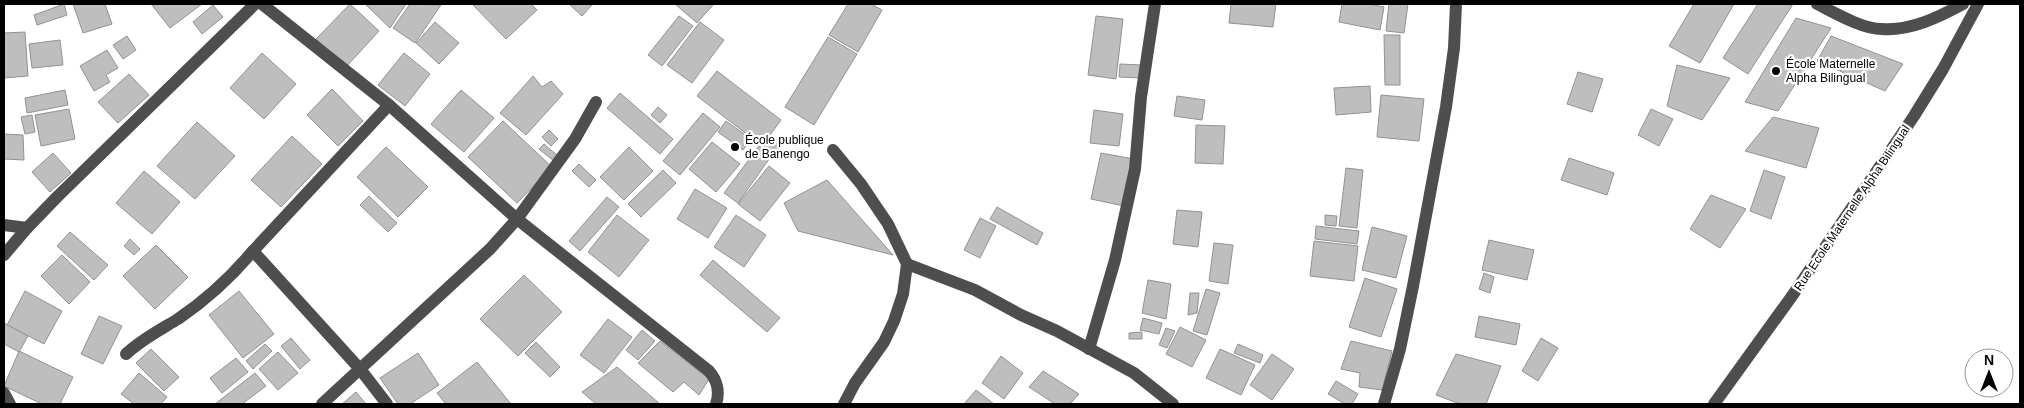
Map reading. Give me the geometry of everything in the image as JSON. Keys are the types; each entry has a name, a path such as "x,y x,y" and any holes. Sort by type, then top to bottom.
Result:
{"street":[{"path":"4,254 26,228 255,4"},
{"path":"262,4 389,105 517,218 709,371 716,379 718,400 716,404"},
{"path":"1089,350 1115,260 1135,170 1141,97 1155,4"},
{"path":"1384,404 1400,349 1446,107 1454,48 1456,4"},
{"path":"1818,4 1845,19 1882,30 1916,25 1943,15 1963,4"},
{"name":"Rue Ecole Maternelle Alpha Bilingual","path":"1714,404 1792,296 1914,116 1943,69 1978,4"},
{"path":"322,404 490,249 517,218 575,139 596,102"},
{"path":"126,354 137,344 178,319 237,270 389,105"},
{"path":"833,150 861,184 888,224 907,264 903,294 894,321 884,342 844,404"},
{"path":"4,225 26,228"},
{"path":"253,251 360,369 387,404"},
{"path":"907,264 975,290 1021,315 1057,331 1134,373 1172,404"},
{"path":"4,393 10,404"}],"building":[{"path":"64,4 67,15 37,25 34,15"},
{"path":"73,4 105,4 112,24 83,33"},
{"path":"151,4 202,4 170,28"},
{"path":"350,4 379,31 346,67 316,39"},
{"path":"365,4 406,4 390,28"},
{"path":"410,4 441,5 415,43 393,28"},
{"path":"472,4 531,4 537,10 506,39"},
{"path":"569,4 593,4 582,16"},
{"path":"675,4 714,4 697,23"},
{"path":"848,4 871,4 882,10 858,52 829,35"},
{"path":"1231,4 1276,4 1273,27 1229,23"},
{"path":"1342,4 1368,4 1384,7 1380,30 1339,22"},
{"path":"1389,4 1408,4 1404,33 1386,31"},
{"path":"1694,4 1734,4 1700,63 1669,46"},
{"path":"1758,4 1793,4 1748,74 1723,58"},
{"path":"213,5 223,17 202,34 193,22"},
{"path":"679,16 693,26 662,66 648,55"},
{"path":"1096,16 1123,19 1116,79 1088,75"},
{"path":"1796,18 1831,28 1778,111 1745,102"},
{"path":"435,22 459,43 439,64 416,43"},
{"path":"700,22 724,40 692,83 667,65"},
{"path":"25,32 28,76 4,78 4,33"},
{"path":"1384,35 1400,35 1400,85 1385,85"},
{"path":"127,36 136,50 123,59 113,45"},
{"path":"1831,36 1903,64 1885,91 1817,61"},
{"path":"828,37 857,54 814,125 785,107"},
{"path":"60,40 63,65 32,68 29,44"},
{"path":"107,50 118,68 106,75 110,82 94,91 80,66"},
{"path":"262,53 296,84 264,119 230,88"},
{"path":"404,53 430,74 405,106 378,85"},
{"path":"1120,64 1142,65 1141,78 1119,77"},
{"path":"1677,65 1730,78 1702,120 1667,106"},
{"path":"717,71 781,120 762,146 697,96"},
{"path":"1578,72 1603,79 1592,112 1567,104"},
{"path":"129,74 149,95 118,123 98,102"},
{"path":"533,76 542,87 551,81 563,94 526,135 500,113"},
{"path":"1370,86 1371,112 1336,115 1334,88"},
{"path":"332,89 363,121 338,146 307,115"},
{"path":"65,90 68,105 27,113 25,98"},
{"path":"461,90 494,118 464,152 431,124"},
{"path":"620,93 673,139 660,154 607,108"},
{"path":"1381,95 1424,99 1419,141 1377,137"},
{"path":"1177,96 1205,100 1202,120 1174,116"},
{"path":"658,107 667,115 660,123 651,115"},
{"path":"69,109 75,139 41,146 35,115"},
{"path":"1651,109 1673,119 1659,146 1638,135"},
{"path":"1094,110 1123,114 1119,146 1090,143"},
{"path":"703,113 720,127 680,175 663,161"},
{"path":"32,115 35,132 25,134 21,117"},
{"path":"1773,117 1819,128 1806,168 1745,151"},
{"path":"503,121 552,167 517,203 468,157"},
{"path":"726,121 751,139 743,150 718,132"},
{"path":"197,122 235,156 195,199 157,166"},
{"path":"1196,125 1225,126 1223,164 1195,163"},
{"path":"549,130 558,139 551,146 542,137"},
{"path":"4,134 23,135 24,160 4,159"},
{"path":"292,136 322,164 281,207 251,180"},
{"path":"773,137 781,144 771,156 763,148"},
{"path":"712,142 740,164 716,192 689,169"},
{"path":"544,144 558,156 554,161 539,149"},
{"path":"759,146 772,155 738,203 724,193"},
{"path":"386,147 428,187 398,217 357,177"},
{"path":"629,147 653,171 624,200 600,177"},
{"path":"53,153 71,173 50,192 32,172"},
{"path":"1101,153 1134,159 1124,206 1091,199"},
{"path":"1569,158 1614,173 1607,195 1561,180"},
{"path":"579,164 596,180 589,187 572,171"},
{"path":"769,166 790,183 760,221 738,204"},
{"path":"1346,168 1363,170 1357,228 1339,226"},
{"path":"663,170 676,183 641,217 628,204"},
{"path":"1764,170 1785,177 1771,219 1750,211"},
{"path":"144,171 180,202 152,234 116,203"},
{"path":"827,180 893,255 798,231 784,203"},
{"path":"695,189 727,208 708,238 677,219"},
{"path":"1711,195 1746,209 1720,248 1690,229"},
{"path":"369,196 397,223 388,232 360,205"},
{"path":"607,197 619,207 580,251 569,241"},
{"path":"997,207 1043,233 1037,245 990,219"},
{"path":"1177,210 1202,212 1198,247 1173,244"},
{"path":"617,215 649,240 619,277 588,252"},
{"path":"736,215 766,235 744,267 714,247"},
{"path":"1325,215 1337,216 1336,226 1325,225"},
{"path":"980,218 996,226 980,258 964,250"},
{"path":"1316,226 1359,231 1357,244 1315,239"},
{"path":"1372,227 1407,236 1396,278 1362,270"},
{"path":"70,232 108,265 94,280 57,246"},
{"path":"130,239 140,249 134,255 124,246"},
{"path":"1489,240 1534,250 1527,280 1482,270"},
{"path":"1314,241 1358,246 1354,281 1310,276"},
{"path":"1214,243 1233,245 1228,284 1209,281"},
{"path":"156,245 188,277 155,309 123,276"},
{"path":"62,255 90,282 69,304 41,276"},
{"path":"713,260 780,318 767,332 700,275"},
{"path":"1484,273 1494,277 1490,293 1479,289"},
{"path":"524,275 562,312 518,356 480,319"},
{"path":"1365,278 1397,289 1381,337 1349,327"},
{"path":"1148,280 1171,284 1166,319 1142,313"},
{"path":"1206,289 1220,293 1207,335 1193,331"},
{"path":"25,291 62,311 44,344 7,325"},
{"path":"239,291 274,334 243,358 209,315"},
{"path":"1190,293 1199,293 1197,313 1188,315"},
{"path":"99,316 122,326 103,364 81,354"},
{"path":"1479,316 1520,324 1516,345 1475,337"},
{"path":"1143,318 1162,323 1159,334 1140,330"},
{"path":"608,319 632,337 604,373 580,355"},
{"path":"4,323 28,336 19,352 4,344"},
{"path":"1180,327 1206,340 1192,367 1166,354"},
{"path":"1166,328 1175,331 1167,348 1159,345"},
{"path":"642,330 655,341 638,360 626,350"},
{"path":"1142,332 1142,339 1129,339 1129,333"},
{"path":"291,338 310,360 300,369 281,346"},
{"path":"1541,338 1558,348 1538,381 1522,371"},
{"path":"660,341 709,379 699,395 684,382 673,392 638,363"},
{"path":"1351,341 1392,351 1382,390 1359,387 1360,373 1341,369"},
{"path":"536,342 560,367 550,377 525,353"},
{"path":"265,344 272,351 253,369 246,361"},
{"path":"1238,344 1263,355 1260,363 1234,353"},
{"path":"151,349 179,377 164,391 136,363"},
{"path":"1220,349 1255,365 1241,395 1206,378"},
{"path":"19,351 73,377 60,404 42,404 4,386"},
{"path":"278,352 298,373 278,390 259,369"},
{"path":"418,353 439,385 410,404 398,404 380,378"},
{"path":"1272,354 1294,369 1272,400 1250,385"},
{"path":"1456,354 1501,366 1486,404 1460,404 1436,395"},
{"path":"1001,356 1023,373 1004,399 982,383"},
{"path":"236,358 248,372 222,393 210,378"},
{"path":"477,362 511,404 446,404 437,393"},
{"path":"617,367 660,404 596,404 582,392"},
{"path":"1043,371 1079,394 1070,404 1055,404 1029,387"},
{"path":"139,373 167,397 161,404 134,404 121,394"},
{"path":"255,373 266,386 242,404 215,404"},
{"path":"1336,381 1358,394 1352,404 1345,404 1328,394"},
{"path":"976,390 994,404 964,404"},
{"path":"356,392 366,404 342,404"}],"place":[{"name":"École Maternelle Alpha Bilingual","path":"1776,71"},
{"name":"École publique de Banengo","path":"735,147"}]}
